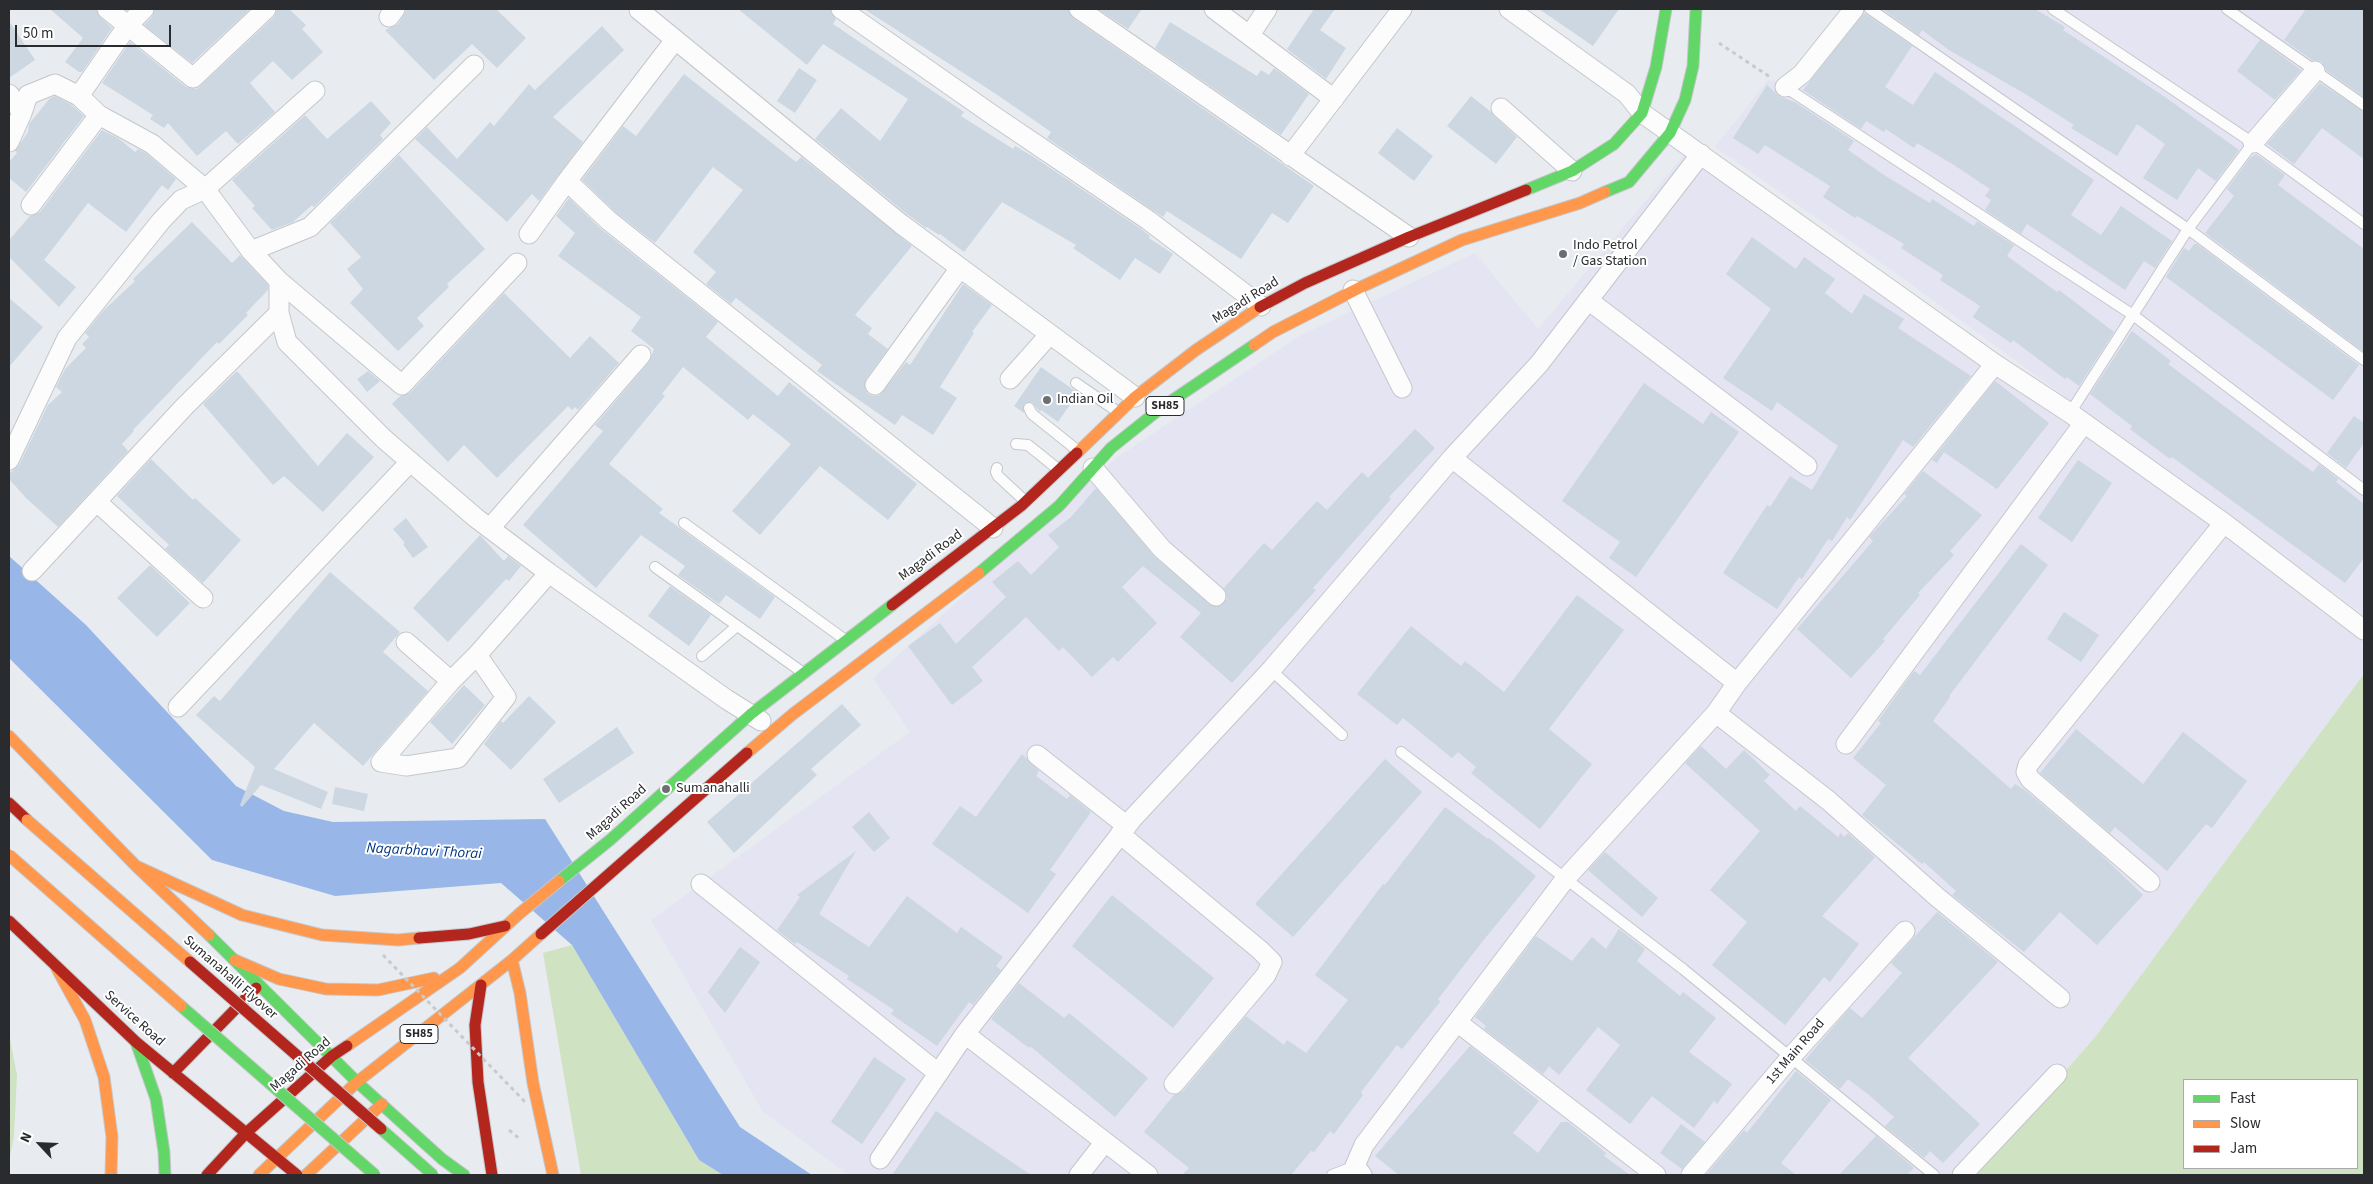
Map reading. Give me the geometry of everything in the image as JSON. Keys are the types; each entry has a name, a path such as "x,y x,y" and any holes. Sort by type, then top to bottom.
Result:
{"main road":[{"name":"Magadi Road","path":"207,1175 246,1133 332,1056 460,968 519,914 610,840 751,714 845,639 1025,502 1118,412 1196,350 1262,306 1305,283 1409,237 1572,171 1614,144 1642,113 1656,67 1666,9"},
{"name":"SH85","path":"259,1175 357,1082 512,960 774,730 970,580 1059,506 1111,448 1161,408 1265,337 1353,290 1462,240 1580,203 1629,182 1670,133 1685,100 1693,66 1696,9"},
{"path":"9,736 136,866 235,960 357,1082 442,1159 464,1175"},
{"name":"Sumanahalli Flyover","path":"9,802 27,820 433,1175"},
{"path":"9,855 375,1175"},
{"path":"136,866 242,915 322,935 398,940 469,934 507,925"},
{"name":"Service Road","path":"9,921 136,1042 297,1175"},
{"path":"235,960 256,970 302,986 350,991 406,986 434,979 460,968"},
{"path":"512,960 520,993 533,1083 553,1175"},
{"path":"56,967 85,1020 102,1070 111,1129 110,1175"},
{"path":"173,1073 259,984"},
{"path":"481,985 475,1025 478,1082 492,1175"},
{"path":"136,1042 156,1099 162,1128 165,1175"},
{"path":"306,1175 382,1104"},
{"path":"428,1175 442,1159"}],"street":[{"path":"107,9 193,78 266,9"},
{"path":"79,96 128,25 144,9"},
{"path":"841,9 994,116 1148,220 1262,306"},
{"path":"1079,9 1409,237"},
{"path":"1214,9 1334,99"},
{"path":"1250,35 1267,9"},
{"path":"1290,156 1402,9"},
{"path":"1510,9 1627,94 1642,113 1995,364 2077,418 2224,522 2364,630"},
{"path":"1785,87 1802,74 1854,9"},
{"path":"639,10 901,224 1135,397"},
{"path":"529,234 567,181 675,40"},
{"path":"251,251 310,227 474,65"},
{"path":"2253,143 2315,71"},
{"path":"9,142 28,95 55,84 79,96 99,115 152,144 205,189 251,251 279,281 402,384 517,263"},
{"path":"9,460 67,338 160,221 181,200 205,189 315,91"},
{"path":"9,94 22,113"},
{"path":"1501,108 1572,171"},
{"path":"31,205 99,115"},
{"path":"880,1159 965,1034 1123,830 1271,670 1452,458 1539,364 1700,154"},
{"path":"567,181 616,226 993,528"},
{"path":"874,385 960,268"},
{"path":"279,281 278,313 288,342 384,439 490,528 549,573 726,699 774,730"},
{"path":"1353,290 1402,388"},
{"path":"1588,300 1806,466"},
{"path":"32,571 184,407 278,313"},
{"path":"1010,379 1050,334"},
{"path":"490,528 641,355"},
{"path":"1358,1170 1364,1145 1566,878 1716,713 1737,683 1995,364"},
{"path":"1846,744 2077,418"},
{"path":"1452,458 1737,683"},
{"path":"178,707 410,462"},
{"path":"1093,468 1162,549 1216,596"},
{"path":"97,502 203,598"},
{"path":"2150,882 2030,779 2026,772 2028,765 2224,522"},
{"path":"477,655 506,698 458,758 406,766 381,762 549,573"},
{"path":"406,642 451,681"},
{"path":"1716,713 1828,802 1937,898 2060,998"},
{"path":"1037,755 1272,962 1266,975 1174,1084"},
{"path":"701,884 938,1073"},
{"name":"1st Main Road","path":"1691,1175 1790,1058 1905,931"},
{"path":"1457,1022 1656,1175"},
{"path":"965,1034 1104,1143 1148,1175"},
{"path":"1962,1175 2057,1074"},
{"path":"1079,1175 1104,1143"}],"lane":[{"path":"1870,9 2188,229 2364,360"},
{"path":"2053,9 2253,143 2364,224"},
{"path":"2227,9 2364,105"},
{"path":"1785,87 2133,315 2364,490"},
{"path":"2077,418 2133,315 2188,229 2253,143"},
{"path":"1076,383 1118,412"},
{"path":"1029,408 1032,414 1078,451"},
{"path":"1016,444 1028,445 1059,470"},
{"path":"996,468 998,476 1025,502"},
{"path":"684,523 845,639"},
{"path":"655,567 803,673"},
{"path":"702,656 737,626"},
{"path":"1271,670 1342,735"},
{"path":"1401,752 1683,969 1934,1175"},
{"path":"1332,1175 1358,1170"}],"path":[{"path":"1695,27 1785,87"},
{"path":"382,955 527,1104"},
{"path":"509,1129 523,1142"}],"shaded area":[{"path":"1858,9 2364,9 2364,615 1897,274 1715,147 1768,80 1796,83"},
{"path":"1684,155 1975,362 2073,425 2364,638 2364,674 2096,1036 1975,1175 849,1175 763,1112 651,920 910,732 873,678 1116,458 1301,335 1475,253 1538,329"}],"green space":[{"path":"2364,674 2364,1175 1975,1175 2096,1036"},
{"path":"572,945 699,1160 723,1175 581,1175 543,953"},
{"path":"9,1033 17,1075 14,1136 9,1162"}],"water":[{"name":"Nagarbhavi Thorai","path":"9,556 86,625 236,786 284,811 333,822 545,819 740,1127 812,1175 723,1175 699,1160 572,945 501,883 335,896 212,860 9,658"}],"building":[{"path":"50,9 96,9 100,17 112,28 82,72 79,72 65,62 83,38"},
{"path":"155,9 245,9 248,11 192,63 144,25 152,17"},
{"path":"277,9 289,9 306,25 302,29 323,52 292,80 273,61 250,83 275,112 238,144 226,131 197,156 168,123 164,128 150,119 153,115 102,83 130,42 186,87 197,89 274,17"},
{"path":"407,9 496,9 526,38 497,68 472,44 434,80 385,30 398,24"},
{"path":"738,9 830,9 836,19 833,24 964,112 961,116 1013,149 1015,146 1034,157 1141,229 1150,236 1149,238 1173,254 1160,274 1135,258 1120,280 1073,248 1076,245 1002,202 964,252 940,234 926,228 908,215 815,139 841,108 880,141 908,99 823,44 807,65"},
{"path":"864,9 1068,9 1073,18 1314,186 1288,223 1272,213 1241,259 1167,211 1163,217 1047,138 1051,132 996,94"},
{"path":"1098,9 1142,9 1128,29"},
{"path":"1314,9 1335,9 1320,30 1346,48 1326,79 1287,49"},
{"path":"1539,9 1619,9 1593,46"},
{"path":"1882,9 2035,9 2065,27 2063,30 2162,95 2239,150 2216,181 2198,168 2177,200 2143,178 2165,144 2137,124 2117,156 2071,128 2074,125 2027,95 1949,50 1922,30 1919,35"},
{"path":"2306,9 2364,9 2364,97 2326,70 2322,62 2312,60 2284,40"},
{"path":"1864,13 1912,46 1885,87 1913,105 1935,72 2094,180 2071,215 2101,235 2121,206 2172,241 2155,268 2144,261 2125,290 2027,224 2021,234 1985,210 1991,200 1985,196 1990,189 1954,165 1917,143 1914,148 1886,129 1884,132 1866,121 1861,129 1803,90"},
{"path":"9,21 35,60 9,78"},
{"path":"1170,22 1257,76 1261,70 1269,75 1274,68 1309,94 1281,135 1155,48"},
{"path":"602,26 624,50 553,117 583,142 539,201 532,194 507,222 415,139 427,127 457,159 490,122 494,126 529,84 535,90"},
{"path":"2260,40 2301,70 2275,100 2237,71"},
{"path":"799,68 817,80 795,113 777,101"},
{"path":"684,74 796,162 801,157 912,246 855,315 872,328 868,334 888,349 866,379 865,389 868,394 873,396 880,395 906,362 910,365 963,284 992,305 972,332 974,333 940,387 957,398 933,435 902,415 895,425 817,371 822,365 736,298 731,304 706,284 716,272 693,252 743,190 713,167 655,243 615,212 582,180 623,126 636,136"},
{"path":"2320,83 2364,112 2364,159 2322,128 2294,164 2267,144"},
{"path":"1767,85 1780,97 1795,102 1854,141 1848,150 1884,175 1930,203 1932,199 1974,226 1977,221 2014,245 2007,256 2057,292 2059,290 2114,332 2079,386 2067,377 2065,379 2013,340 2011,343 1973,317 1980,306 1940,280 1943,275 1901,248 1904,244 1857,216 1855,218 1823,197 1830,186 1765,145 1758,154 1733,138"},
{"path":"55,96 72,105 84,116 26,192 9,178 9,162 17,153 15,151 28,132 29,124 50,98"},
{"path":"1471,96 1517,137 1496,164 1447,126"},
{"path":"371,101 391,123 380,135 383,139 314,207 312,205 293,222 272,230 252,208 255,206 232,180 305,115 327,139"},
{"path":"1397,128 1433,156 1414,181 1378,153"},
{"path":"102,130 118,138 135,152 138,149 146,153 176,179 168,190 162,185 126,232 88,203 44,260 76,287 59,307 9,257 9,240 30,216 40,212"},
{"path":"2256,154 2285,175 2278,185 2364,249 2364,352 2205,233 2234,196 2227,189 2250,158"},
{"path":"399,155 485,249 447,284 449,287 417,318 424,326 398,351 350,303 363,289 347,269 361,257 330,223"},
{"path":"569,198 601,229 718,322 706,337 778,396 789,382 917,484 888,520 820,466 760,535 732,511 791,444 753,414 748,420 683,367 662,394 665,396 609,464 663,509 659,513 775,597 760,619 726,595 719,604 678,575 685,566 641,535 596,588 523,525 603,431 595,425 649,362 654,349 631,331 641,317 558,256 575,233 556,216"},
{"path":"192,222 232,263 240,255 268,285 268,290 246,313 248,315 219,344 217,342 133,430 122,444 128,451 58,527 26,498 9,479 9,474 19,465 48,405 62,392 56,387 65,369 86,348 82,344 89,337 85,333 104,310 135,281 133,279"},
{"path":"1752,237 1796,269 1804,257 1835,279 1825,293 1852,314 1864,294 1904,319 1898,328 1971,376 1913,447 1903,440 1850,520 1847,517 1832,541 1828,539 1802,579 1799,577 1777,609 1723,573 1767,505 1770,507 1790,476 1812,490 1838,446 1777,402 1772,411 1723,378 1771,309 1726,274"},
{"path":"2194,244 2197,244 2359,365 2333,400 2166,277 2184,248 2189,251"},
{"path":"504,293 570,358 590,336 619,363 578,410 575,407 572,410 568,406 497,478 464,445 448,462 392,404 400,396 410,393"},
{"path":"9,298 43,327 9,367"},
{"path":"2132,331 2171,361 2168,364 2268,439 2313,472 2319,464 2338,479 2336,482 2364,504 2364,558 2345,583 2172,457 2170,459 2130,429 2132,426 2090,394"},
{"path":"1041,367 1078,393 1058,422 1041,410 1040,412 1032,402 1024,404 1024,413 1014,406"},
{"path":"237,371 318,466 347,433 374,457 323,512 284,476 273,485 203,404"},
{"path":"368,371 380,381 367,392 357,379"},
{"path":"1995,381 2049,423 1997,489 1944,452 1937,463 1932,460"},
{"path":"1644,383 1703,424 1711,412 1739,432 1636,577 1609,558 1620,542 1562,501"},
{"path":"2354,416 2364,423 2364,443 2346,468 2327,453"},
{"path":"1415,429 1435,448 1389,497 1391,499 1313,588 1316,590 1232,683 1180,637 1201,613 1143,566 1122,587 1157,623 1118,662 1113,657 1092,677 1063,647 1059,651 1026,617 972,667 983,681 952,705 908,646 940,623 956,644 1006,597 992,582 1018,561 1031,575 1059,547 1048,535 1071,517 1096,488 1155,557 1209,604 1220,606 1227,599 1224,588 1264,543 1272,550 1317,501 1327,510 1362,472 1368,478"},
{"path":"151,459 193,500 195,498 241,540 203,583 165,549 169,545 117,496"},
{"path":"2078,460 2112,483 2072,542 2038,518"},
{"path":"1923,471 1982,515 1950,551 1954,555 1918,593 1920,595 1883,639 1885,641 1851,678 1797,629 1873,541 1869,537 1907,496 1904,494"},
{"path":"406,518 428,547 413,558 403,544 405,543 393,529"},
{"path":"480,535 504,561 508,556 521,566 509,581 506,579 448,642 413,608"},
{"path":"2021,544 2048,565 1949,696 1933,721 2011,789 2015,784 2025,790 2096,850 2143,895 2097,945 2060,912 2024,952 1952,895 1956,891 1924,862 1922,864 1862,815 1886,785 1853,758 1881,723 1878,721 1914,671 1920,675"},
{"path":"150,565 190,603 157,637 117,598"},
{"path":"330,572 400,632 383,652 428,691 363,766 314,723 274,769 328,792 321,809 261,785 242,807 240,805 255,767 196,715 214,696 220,701"},
{"path":"670,586 711,615 689,646 648,616"},
{"path":"1577,595 1624,630 1549,729 1592,764 1540,829 1471,773 1476,767 1458,752 1452,758 1403,718 1397,725 1357,694 1411,626 1461,666 1465,661 1504,692"},
{"path":"2064,612 2099,635 2081,662 2047,639"},
{"path":"464,685 485,705 452,744 430,722"},
{"path":"529,696 556,722 511,770 484,744 501,721 503,723"},
{"path":"842,704 861,725 811,769 817,775 734,853 707,822"},
{"path":"617,727 634,753 559,803 543,779"},
{"path":"2076,729 2143,784 2183,732 2247,781 2212,828 2206,824 2167,871 2115,827 2110,833 2040,773"},
{"path":"1701,746 1726,769 1744,750 1770,775 1764,781 1796,811 1800,806 1838,837 1841,833 1844,837 1848,833 1875,857 1822,916 1859,944 1830,982 1824,977 1785,1025 1712,965 1747,922 1710,890 1760,831 1685,763"},
{"path":"1022,754 1039,771 1036,776 1067,799 1070,795 1091,812 1050,870 1056,874 1028,913 932,844 960,806 976,817"},
{"path":"1385,759 1422,792 1293,937 1255,904"},
{"path":"335,787 368,794 364,811 332,804"},
{"path":"1445,807 1489,838 1536,876 1482,942 1438,999 1440,1002 1402,1049 1397,1045 1361,1092 1363,1095 1334,1134 1330,1131 1314,1152 1311,1151 1291,1175 1182,1175 1189,1168 1144,1132 1174,1095 1183,1091 1246,1016 1284,1045 1287,1040 1306,1053 1348,1000 1315,975 1383,884 1385,885"},
{"path":"869,812 890,838 874,852 852,827"},
{"path":"856,851 819,914 869,947 907,896 957,933 961,927 1003,957 996,966 1001,970 973,1005 969,1002 937,1046 891,1014 894,1010 847,979 849,976 797,942 795,944 777,930 800,897 797,895"},
{"path":"1605,852 1658,898 1642,917 1588,870"},
{"path":"1112,895 1214,978 1173,1028 1072,946"},
{"path":"1937,912 1998,962 1908,1058 1980,1124 1943,1163 1930,1151 1924,1158 1885,1126 1894,1117 1848,1079 1840,1089 1805,1060 1850,1008 1862,1018 1902,973 1891,963"},
{"path":"1619,929 1645,949 1637,961 1680,996 1683,992 1716,1018 1689,1052 1732,1084 1717,1104 1714,1101 1694,1128 1652,1096 1630,1124 1586,1090 1620,1045 1598,1027 1559,1075 1549,1066 1543,1074 1484,1029 1486,1026 1475,1017 1536,936 1572,961 1592,937 1606,949"},
{"path":"740,947 760,962 725,1013 708,992"},
{"path":"1019,983 1064,1018 1069,1013 1148,1078 1115,1117 1030,1046 1029,1048 991,1019"},
{"path":"1470,1046 1539,1101 1513,1133 1538,1153 1561,1122 1568,1122 1606,1153 1604,1156 1630,1175 1399,1175 1375,1156"},
{"path":"874,1057 906,1079 862,1144 831,1122"},
{"path":"1796,1071 1831,1100 1781,1163 1796,1175 1706,1175 1744,1130 1747,1133"},
{"path":"936,1111 1031,1175 892,1175"},
{"path":"1681,1124 1705,1142 1682,1169 1660,1153"},
{"path":"1876,1136 1914,1168 1907,1175 1839,1175"}],"traffic: fast":[{"path":"1526,190 1572,171 1614,144 1642,113 1656,67 1666,9"},
{"path":"1605,192 1629,182 1670,133 1685,100 1693,66 1696,9"},
{"path":"979,573 1059,506 1111,448 1161,408 1254,345"},
{"path":"559,881 610,840 751,714 892,605"},
{"path":"209,935 357,1082 442,1159 464,1175"},
{"path":"181,1006 375,1175"},
{"path":"136,1042 156,1099 164,1152 165,1175"},
{"path":"381,1129 433,1175"}],"traffic: slow":[{"path":"1254,345 1273,332 1359,288 1462,240 1580,203 1605,192"},
{"path":"1077,453 1135,397 1196,350 1260,307"},
{"path":"747,753 793,714 979,573"},
{"path":"9,736 136,866 209,935"},
{"path":"27,820 190,962"},
{"path":"9,855 181,1006"},
{"path":"136,866 242,915 322,935 398,940 419,938"},
{"path":"347,1046 460,968 519,914 559,881"},
{"path":"259,1175 357,1082 512,960 541,934"},
{"path":"235,960 279,979 326,989 378,990 434,978"},
{"path":"512,960 520,993 533,1083 553,1175"},
{"path":"56,967 85,1020 104,1077 112,1137 111,1175"},
{"path":"306,1175 382,1104"}],"traffic: jam":[{"path":"1260,307 1305,283 1409,237 1526,190"},
{"path":"892,605 1021,506 1077,453"},
{"path":"541,934 747,753"},
{"path":"9,803 27,820"},
{"path":"9,921 136,1042 297,1175"},
{"path":"419,938 469,934 505,926"},
{"path":"190,962 381,1129"},
{"path":"481,985 475,1025 478,1082 492,1175"},
{"path":"173,1073 256,988"},
{"path":"207,1175 246,1133 332,1056 347,1046"}],"place":[{"name":"Indo Petrol / Gas Station","path":"1563,254"},
{"name":"Indian Oil","path":"1047,400"},
{"name":"Sumanahalli","path":"666,789"}]}
